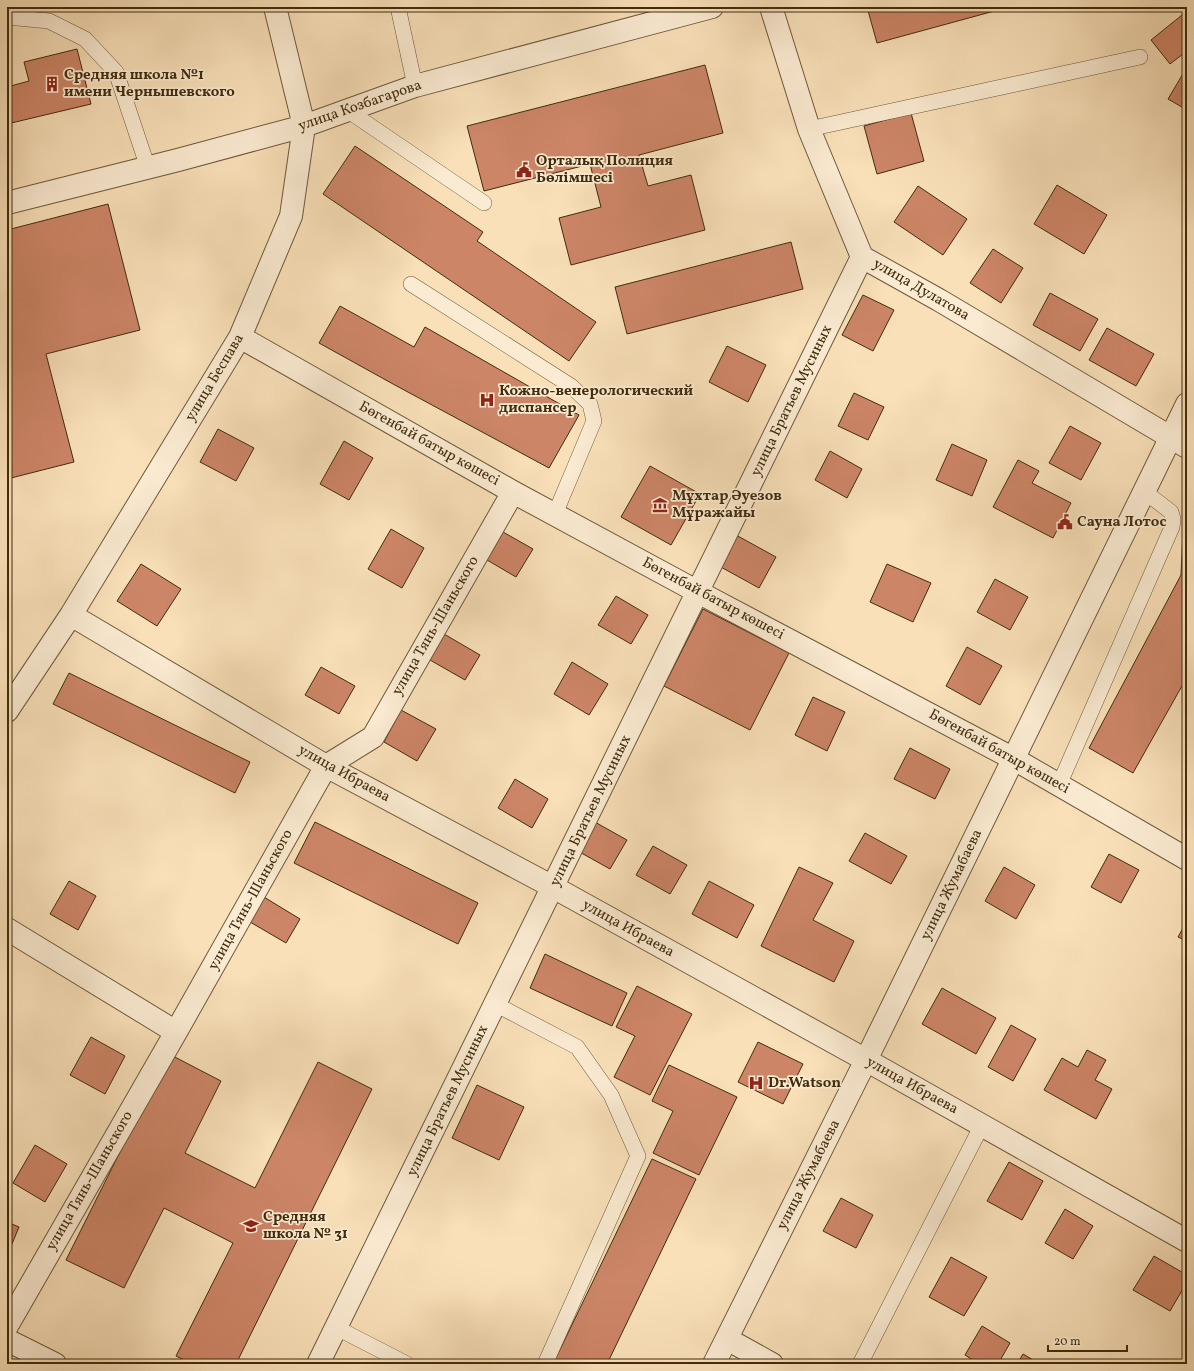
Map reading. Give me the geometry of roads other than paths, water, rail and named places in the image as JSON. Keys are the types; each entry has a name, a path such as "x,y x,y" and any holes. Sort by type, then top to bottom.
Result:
{"street":[{"name":"улица Беспава","path":"7,711 71,615 240,337 290,216 304,126 275,7"},
{"name":"улица Козбагарова","path":"7,203 148,168 304,126 415,86 712,7"},
{"name":"улица Дулатова","path":"771,7 809,129 862,257 939,300 1179,442"},
{"name":"улица Братьев Мусиных","path":"318,1364 862,257"},
{"name":"Бөгенбай батыр көшесі","path":"240,337 513,492 698,592 1014,759 1187,859"},
{"name":"улица Жумабаева","path":"714,1364 866,1060 1144,492 1179,442 1187,404"},
{"name":"улица Тянь-Шаньского","path":"7,1326 176,1032 326,766 373,736 513,492"},
{"name":"улица Ибраева","path":"71,615 326,766 553,887 866,1060 1187,1241"},
{"path":"7,929 176,1032"},
{"path":"727,1339 772,1364"},
{"path":"7,1340 55,1364"}],"lane":[{"path":"398,7 415,86"},
{"path":"7,17 49,21 85,39 116,72 148,168"},
{"path":"809,129 1140,56"},
{"path":"347,110 484,204"},
{"path":"411,284 571,386 590,404 594,421 555,514"},
{"path":"1059,785 1172,527 1173,519 1171,512 1144,492"},
{"path":"495,1004 577,1047 611,1095 638,1156 545,1364"},
{"path":"860,1364 982,1125"},
{"path":"337,1328 407,1364"}],"place":[{"name":"Средняя школа №1 имени Чернышевского","path":"52,84"},
{"name":"Орталық Полиция Бөлімшесі","path":"524,170"},
{"name":"Кожно-венерологический диспансер","path":"487,400"},
{"name":"Мұхтар Әуезов Мұражайы","path":"660,505"},
{"name":"Сауна Лотос","path":"1065,522"},
{"name":"Dr.Watson","path":"756,1083"},
{"name":"Средняя школа № 31","path":"251,1226"}]}
